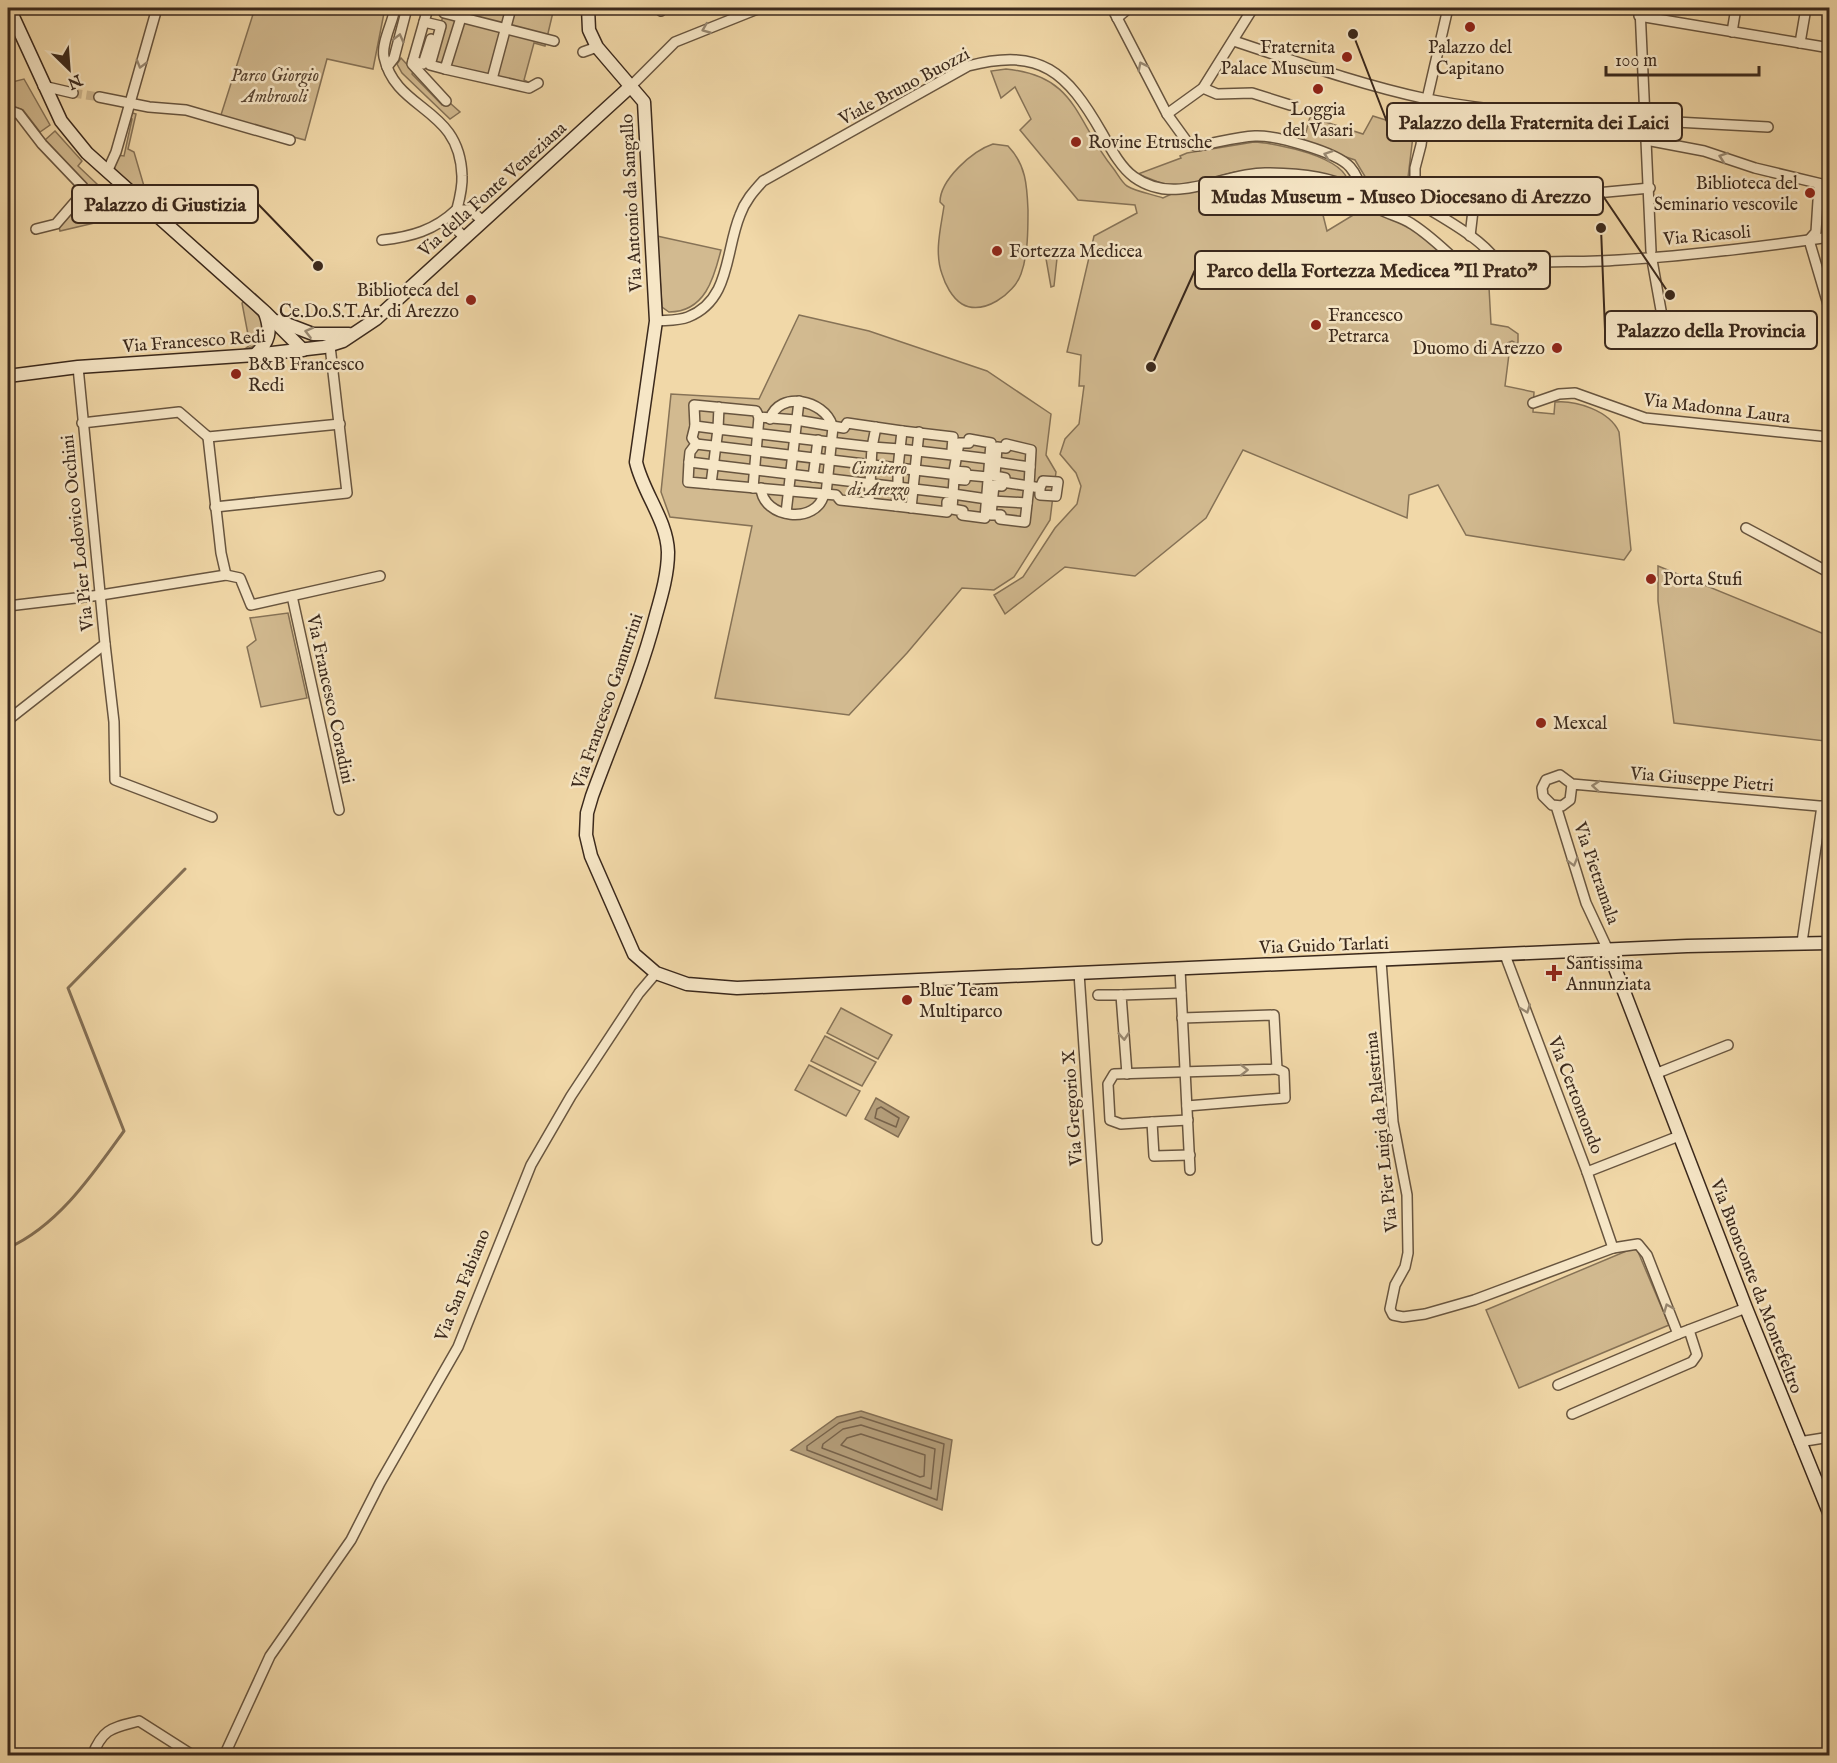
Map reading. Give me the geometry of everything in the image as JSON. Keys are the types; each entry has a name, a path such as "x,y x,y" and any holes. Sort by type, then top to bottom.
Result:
{"main road":[{"path":"9,8 61,121 87,153 265,312 303,350"},
{"path":"588,8 590,30 597,47"},
{"name":"Via Antonio da Sangallo","path":"597,47 609,64 644,102 656,321"},
{"name":"Via della Fonte Veneziana","path":"376,319 631,86"},
{"path":"265,312 285,325 313,334 356,334"},
{"path":"255,355 267,342 270,334 265,312"},
{"name":"Via Francesco Redi","path":"8,376 78,367 303,350 330,345 356,334 376,319"},
{"name":"Via Francesco Gamurrini","path":"656,321 636,462 641,481 660,519 668,550 665,583 648,648 592,796 587,813 586,835 601,883 634,954 656,973"},
{"name":"Via Guido Tarlati","path":"819,985 1381,962 1608,950 1802,942 1830,943"},
{"name":"Via Buonconte da Montefeltro","path":"1608,950 1746,1308 1830,1515"},
{"path":"656,973 687,984 737,988 819,985 914,988 982,985 1031,975"},
{"path":"914,988 914,985 983,977"}],"street":[{"path":"107,172 116,154 157,8"},
{"path":"395,8 383,54 387,67 399,88 451,132 462,174 453,226 465,238"},
{"path":"387,67 394,58 407,8"},
{"path":"428,8 412,64 446,101"},
{"path":"492,79 510,8"},
{"path":"631,86 675,42 760,8"},
{"path":"1112,8 1167,114 1182,138 1188,143 1196,146 1256,136 1281,140 1338,158 1350,166 1358,178 1363,196"},
{"path":"1117,18 1129,8"},
{"path":"1167,114 1203,88 1253,8"},
{"path":"1415,200 1415,168 1421,145 1427,99 1448,8"},
{"path":"1732,32 1736,8"},
{"path":"1800,43 1806,8"},
{"path":"446,69 462,12"},
{"path":"444,13 462,12 506,29 554,41"},
{"path":"1666,338 1651,256 1650,188 1639,12 1732,32 1830,48"},
{"path":"424,22 441,26 430,65 530,88 538,83"},
{"path":"413,61 423,64 435,25"},
{"path":"1234,41 1338,75 1427,99 1544,114 1645,118 1673,122 1768,127"},
{"path":"583,52 597,47"},
{"name":"Viale Bruno Buozzi","path":"656,321 691,316 705,307 716,294 723,280 739,216 748,197 764,181 968,66 988,61 1024,61 1051,70 1062,77 1082,99 1111,149 1134,177 1162,188 1193,189 1235,176 1264,173 1333,181 1363,196 1379,209 1412,223 1464,268 1480,272 1499,265"},
{"path":"43,86 73,93"},
{"path":"1203,88 1217,94 1252,93 1290,105"},
{"path":"99,97 186,110 291,140"},
{"path":"8,110 19,114 42,144 83,187 81,195 56,224 36,229"},
{"path":"1646,140 1704,151 1755,168 1830,186"},
{"path":"1819,185 1816,232 1809,240 1830,311"},
{"path":"1415,200 1474,202 1528,200 1650,188"},
{"path":"1415,200 1470,236 1496,258 1499,265"},
{"path":"1470,236 1474,202"},
{"path":"382,240 424,232 445,220 456,210 470,210 483,221"},
{"name":"Via Ricasoli","path":"1499,265 1618,260 1830,237"},
{"path":"216,507 347,493 330,345"},
{"name":"Via Pier Lodovico Occhini","path":"8,720 105,644 78,367"},
{"name":"Via Madonna Laura","path":"1533,403 1559,394 1575,393 1645,418 1830,437"},
{"path":"786,513 799,401"},
{"path":"696,444 692,438 695,426 694,405 756,411 759,417 754,470 757,488 769,503 786,513 810,512 823,500 825,494 832,426 823,410 799,401 783,404 772,413 770,419"},
{"path":"711,484 719,407"},
{"path":"8,606 101,595 226,575 221,553 208,437 179,412 82,423"},
{"path":"759,417 797,420 844,428 847,423 953,437 954,471 966,472 966,475 988,477"},
{"path":"208,437 340,424"},
{"path":"695,426 954,455 1030,466"},
{"path":"869,503 872,447 876,427"},
{"path":"896,506 902,430"},
{"path":"912,508 919,432"},
{"path":"1005,483 1005,478 995,476 991,443 969,439 969,443 958,443 950,474 951,493 952,509 963,511 962,515 986,518 994,485 1002,486 1002,482 1005,483 1040,488"},
{"path":"813,477 818,440"},
{"path":"696,444 950,474"},
{"path":"696,444 690,452 688,482 836,495 840,500 947,512 954,479 965,480 966,475"},
{"path":"1006,444 1031,450 1030,466 1024,522 1000,519 1002,515 991,515 988,477 997,447 1006,448 1006,444"},
{"path":"689,462 1027,503"},
{"path":"8,480 8,518"},
{"path":"1746,528 1830,573"},
{"name":"Via Francesco Coradini","path":"226,575 240,578 251,604 380,576"},
{"name":"Via Francesco Coradini","path":"292,596 339,810"},
{"path":"105,644 114,722 115,780 212,817"},
{"name":"Via Giuseppe Pietri","path":"1556,806 1548,803 1543,796 1542,788 1546,780 1560,776 1572,784 1826,806"},
{"path":"1556,806 1570,800 1572,784"},
{"name":"Via Pietramala","path":"1556,806 1586,903 1608,950"},
{"path":"1802,942 1826,806"},
{"name":"Via Certomondo","path":"1505,955 1587,1172 1613,1248"},
{"name":"Via Pier Luigi da Palestrina","path":"1381,962 1393,1122 1407,1195 1408,1253 1405,1267 1395,1285 1390,1309 1393,1315 1403,1317 1425,1314 1474,1300 1613,1248"},
{"path":"1180,969 1191,1170"},
{"name":"Via San Fabiano","path":"222,1755 270,1656 351,1540 380,1483 458,1347 531,1165 571,1096 639,993 656,973"},
{"name":"Via Gregorio X","path":"1079,973 1097,1240"},
{"path":"1098,995 1181,993"},
{"path":"1121,995 1127,1074"},
{"path":"1182,1018 1274,1015 1277,1069"},
{"path":"1655,1074 1728,1045"},
{"path":"1187,1106 1285,1098 1284,1072 1277,1069 1114,1074 1107,1084 1110,1120 1121,1124 1188,1120"},
{"path":"1152,1122 1154,1156 1190,1155"},
{"path":"1587,1172 1679,1136"},
{"path":"1613,1248 1638,1244 1647,1255 1678,1334"},
{"path":"1558,1385 1746,1308"},
{"path":"1572,1414 1692,1362 1697,1355 1689,1330"},
{"path":"1799,1442 1830,1437"},
{"path":"92,1755 97,1742 108,1729 139,1721 194,1755"},
{"path":"1823,1755 1830,1751"}],"green space":[{"name":"Parco Giorgio Ambrosoli","path":"255,8 385,8 373,69 327,59 305,140 220,118"},
{"path":"445,8 554,8 545,46 534,43 524,80 534,85 430,65"},
{"path":"401,58 413,71 412,74 442,105 450,103 460,112 450,119 402,73 397,64"},
{"path":"1006,69 1030,73 1048,81 1061,91 1072,104 1100,151 1121,180 1135,190 1163,198 1178,191 1264,173 1333,181 1412,223 1464,268 1488,269 1491,324 1508,327 1518,334 1518,344 1512,341 1505,344 1505,352 1509,354 1505,386 1534,392 1533,412 1554,414 1555,402 1582,405 1608,418 1619,432 1631,550 1624,560 1466,535 1438,485 1409,495 1407,518 1243,450 1206,518 1135,576 1065,567 1005,614 994,595 1023,577 1055,528 1077,504 1081,486 1076,473 1060,454 1065,439 1079,424 1084,386 1079,386 1081,355 1067,352 1094,236 1137,213 1135,205 1078,200 1020,130 1031,119 1015,87 1001,98 991,71","holes":["1324,201 1333,201 1355,214 1327,231 1321,207"]},
{"path":"24,79 50,125 40,132 23,110 8,105 8,83"},
{"path":"129,112 136,114 128,149 134,152 146,193 151,192 155,203 114,170 117,155 124,156 132,119 127,117"},
{"path":"1373,116 1389,121 1389,128 1413,136 1405,202 1395,202 1395,210 1381,203 1355,160 1303,143 1310,117 1363,134"},
{"path":"55,131 82,161 78,166 117,203 114,206 116,218 60,231 59,227 73,212 85,222 96,208 85,197 91,189 45,140"},
{"path":"1254,142 1278,145 1323,159 1336,166 1344,174 1348,183 1265,169 1235,172 1179,187 1163,184 1138,174 1181,158 1180,156 1187,153"},
{"path":"993,144 1008,146 1022,168 1028,201 1026,251 1021,274 1012,289 988,305 970,307 955,298 942,274 938,248 944,206 940,202 941,193 959,167 976,153"},
{"path":"657,236 721,250 706,292 691,306 669,312 662,307"},
{"path":"1058,249 1054,286 1051,287 1045,253"},
{"path":"245,301 265,323 261,343 242,351 250,345 242,303"},
{"name":"Cimitero di Arezzo","path":"799,315 869,331 987,371 1051,414 1046,455 1056,472 1050,520 1014,577 994,590 962,588 907,653 849,715 715,698 752,526 670,517 661,492 671,394 759,399"},
{"path":"1658,566 1829,636 1830,718 1827,718 1825,741 1674,723 1658,601"},
{"path":"288,613 307,698 261,707 247,647 256,640 250,618"},
{"path":"841,1008 892,1035 878,1059 827,1033"},
{"path":"825,1036 876,1062 862,1086 811,1061"},
{"path":"809,1065 860,1091 846,1116 795,1090"},
{"path":"1636,1247 1669,1325 1519,1388 1486,1310"}],"water":[{"path":"876,1098 909,1117 898,1137 865,1119"},
{"path":"861,1411 952,1440 942,1510 791,1450 837,1417"}],"waterway":[{"path":"8,1248 26,1238 59,1213 87,1181 124,1131 68,988 185,869"}],"tunnel":[{"path":"73,93 99,97"}],"place":[{"name":"Palazzo del Capitano","path":"1470,27"},
{"name":"Palazzo della Fraternita dei Laici","path":"1353,34"},
{"name":"Fraternita Palace Museum","path":"1347,57"},
{"name":"Loggia del Vasari","path":"1318,89"},
{"name":"Rovine Etrusche","path":"1076,142"},
{"name":"Biblioteca del Seminario vescovile","path":"1810,193"},
{"name":"Palazzo della Provincia","path":"1601,228"},
{"name":"Fortezza Medicea","path":"997,251"},
{"name":"Palazzo di Giustizia","path":"318,266"},
{"name":"Mudas Museum - Museo Diocesano di Arezzo","path":"1670,295"},
{"name":"Biblioteca del Ce.Do.S.T.Ar. di Arezzo","path":"471,300"},
{"name":"Francesco Petrarca","path":"1316,325"},
{"name":"Duomo di Arezzo","path":"1557,348"},
{"name":"Parco della Fortezza Medicea \"Il Prato\"","path":"1151,367"},
{"name":"B&B Francesco Redi","path":"236,374"},
{"name":"Porta Stufi","path":"1651,579"},
{"name":"Mexcal","path":"1541,723"},
{"name":"Santissima Annunziata","path":"1554,973"},
{"name":"Blue Team Multiparco","path":"907,1000"}]}
